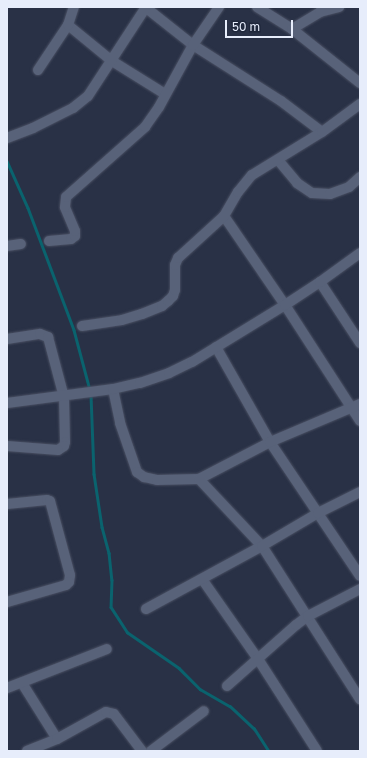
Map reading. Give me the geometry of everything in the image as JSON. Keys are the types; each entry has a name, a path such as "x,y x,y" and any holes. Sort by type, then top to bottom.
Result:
{"street":[{"path":"38,70 68,25 74,7"},
{"path":"7,138 34,128 73,108 88,96 112,61 145,7 193,45 281,101 322,132"},
{"path":"49,241 71,239 75,236 75,231 65,207 64,202 66,197 138,135 159,107 193,45 219,7"},
{"path":"256,7 269,11 360,83"},
{"path":"292,30 320,12 339,7"},
{"path":"68,25 112,61 165,94"},
{"path":"82,326 129,318 152,311 168,301 173,296 175,290 175,265 178,258 224,216 238,192 252,175 322,132 360,104"},
{"path":"278,160 297,183 312,193 330,194 349,187 360,176"},
{"path":"224,216 356,406 360,421"},
{"path":"7,246 21,244"},
{"path":"7,403 64,397 113,389 140,383 169,373 192,362 285,305 360,253"},
{"path":"320,282 360,343"},
{"path":"7,340 40,334 48,337 64,397 64,446 58,450 7,446"},
{"path":"216,347 270,442 360,576"},
{"path":"113,389 120,423 137,472 144,477 157,480 199,479 270,442 356,406"},
{"path":"199,479 262,546 360,699"},
{"path":"146,609 360,492"},
{"path":"7,504 47,500 50,501 70,575 69,582 66,586 7,602"},
{"path":"202,579 258,659 316,751"},
{"path":"227,686 308,616 360,589"},
{"path":"7,688 107,649"},
{"path":"22,683 57,739"},
{"path":"151,751 204,711"},
{"path":"27,751 57,739 101,714 111,712 142,751"}],"waterway":[{"path":"7,161 28,208 74,330 90,390"},
{"path":"91,395 94,474 102,527 109,553 112,580 111,607 127,632 179,668 200,689 230,706 254,728 269,751"}]}
